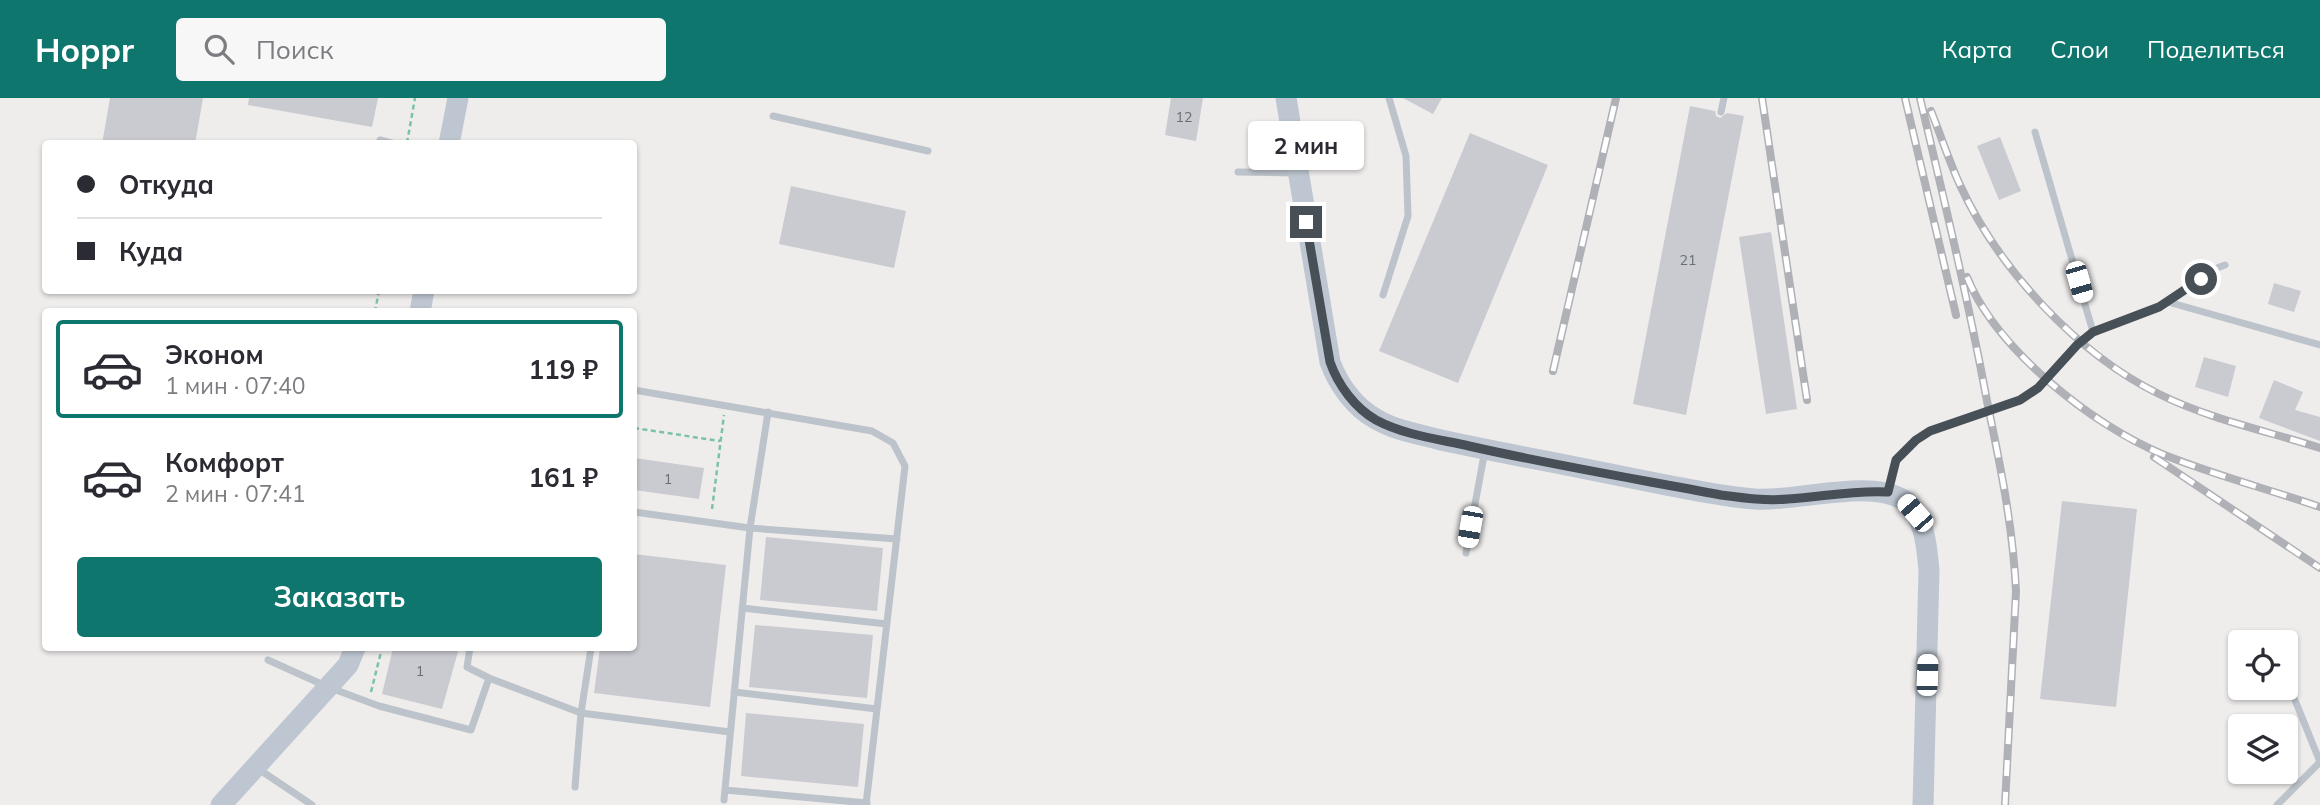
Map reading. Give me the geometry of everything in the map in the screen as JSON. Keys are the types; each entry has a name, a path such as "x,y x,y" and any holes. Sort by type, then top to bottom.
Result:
{"street":[{"path":"450,140 458,98"},
{"path":"1286,98 1325,344 1335,377 1358,405 1373,418 1394,428 1485,449 1721,495 1787,499 1845,492 1888,492 1905,501 1915,513 1927,548 1929,571 1923,805"},
{"path":"221,805 348,665 354,651"}],"lane":[{"path":"1383,295 1408,216 1406,156 1389,98"},
{"path":"1721,112 1724,98"},
{"path":"773,117 928,151"},
{"path":"2035,132 2093,332"},
{"path":"1238,172 1298,173"},
{"path":"1888,492 1896,460 1916,440 1930,431 2020,400 2038,388 2077,345 2093,332 2168,302 2225,265"},
{"path":"2168,302 2320,345"},
{"path":"637,390 872,431 893,443 905,466 867,804 725,790"},
{"path":"724,800 750,528 768,412"},
{"path":"1466,553 1485,449"},
{"path":"637,512 750,528 897,539"},
{"path":"742,608 887,624"},
{"path":"470,651 467,667 581,713 730,732"},
{"path":"575,787 581,713 591,651"},
{"path":"268,660 368,702 471,730 489,678"},
{"path":"734,692 877,709"},
{"path":"2277,805 2320,762 2295,700"},
{"path":"256,767 312,805"}],"path":[{"path":"408,140 415,98"},
{"path":"710,523 726,405"},
{"path":"637,428 721,441"},
{"path":"368,702 381,651"}],"building":[{"path":"110,98 203,98 196,140 103,140"},
{"path":"249,98 378,98 372,127 248,105"},
{"path":"1171,98 1203,98 1196,141 1165,135"},
{"path":"1403,98 1442,98 1433,114"},
{"path":"1690,106 1715,111 1720,118 1727,113 1744,116 1686,415 1633,404"},
{"path":"1470,133 1548,165 1458,383 1379,351"},
{"path":"2000,137 2021,191 1999,200 1977,146"},
{"path":"791,186 906,211 894,268 779,244"},
{"path":"1771,232 1797,409 1766,414 1739,237"},
{"path":"2274,283 2301,291 2294,312 2268,304"},
{"path":"2204,357 2236,366 2228,397 2195,387"},
{"path":"2274,380 2303,392 2295,410 2320,417 2320,441 2259,418"},
{"path":"637,458 704,468 699,499 637,490"},
{"path":"2062,501 2137,509 2116,707 2040,699"},
{"path":"766,537 883,548 877,611 760,600"},
{"path":"637,554 726,565 710,707 594,693 600,651 637,651"},
{"path":"755,625 873,635 867,698 749,687"},
{"path":"392,651 458,651 442,709 382,694"},
{"path":"746,713 864,724 858,787 741,776"}],"railway":[{"path":"1553,371 1616,98"},
{"path":"1762,98 1807,400"},
{"path":"1905,98 1956,315"},
{"path":"1920,98 1972,325 2012,543 2016,591 2005,805"},
{"path":"1931,111 1956,176 1976,216 2018,277 2070,332 2128,377 2178,403 2218,418 2320,448"},
{"path":"1967,277 1981,304 2023,357 2049,382 2106,424 2162,454 2320,507"},
{"path":"2154,457 2320,568"}],"route":[{"path":"1306,222 1325,344 1335,377 1358,405 1373,418 1394,428 1485,449 1721,495 1756,499 1787,499 1845,492 1888,492 1896,460 1916,440 1930,431 2020,400 2038,388 2077,345 2093,332 2159,307 2201,279"}]}
